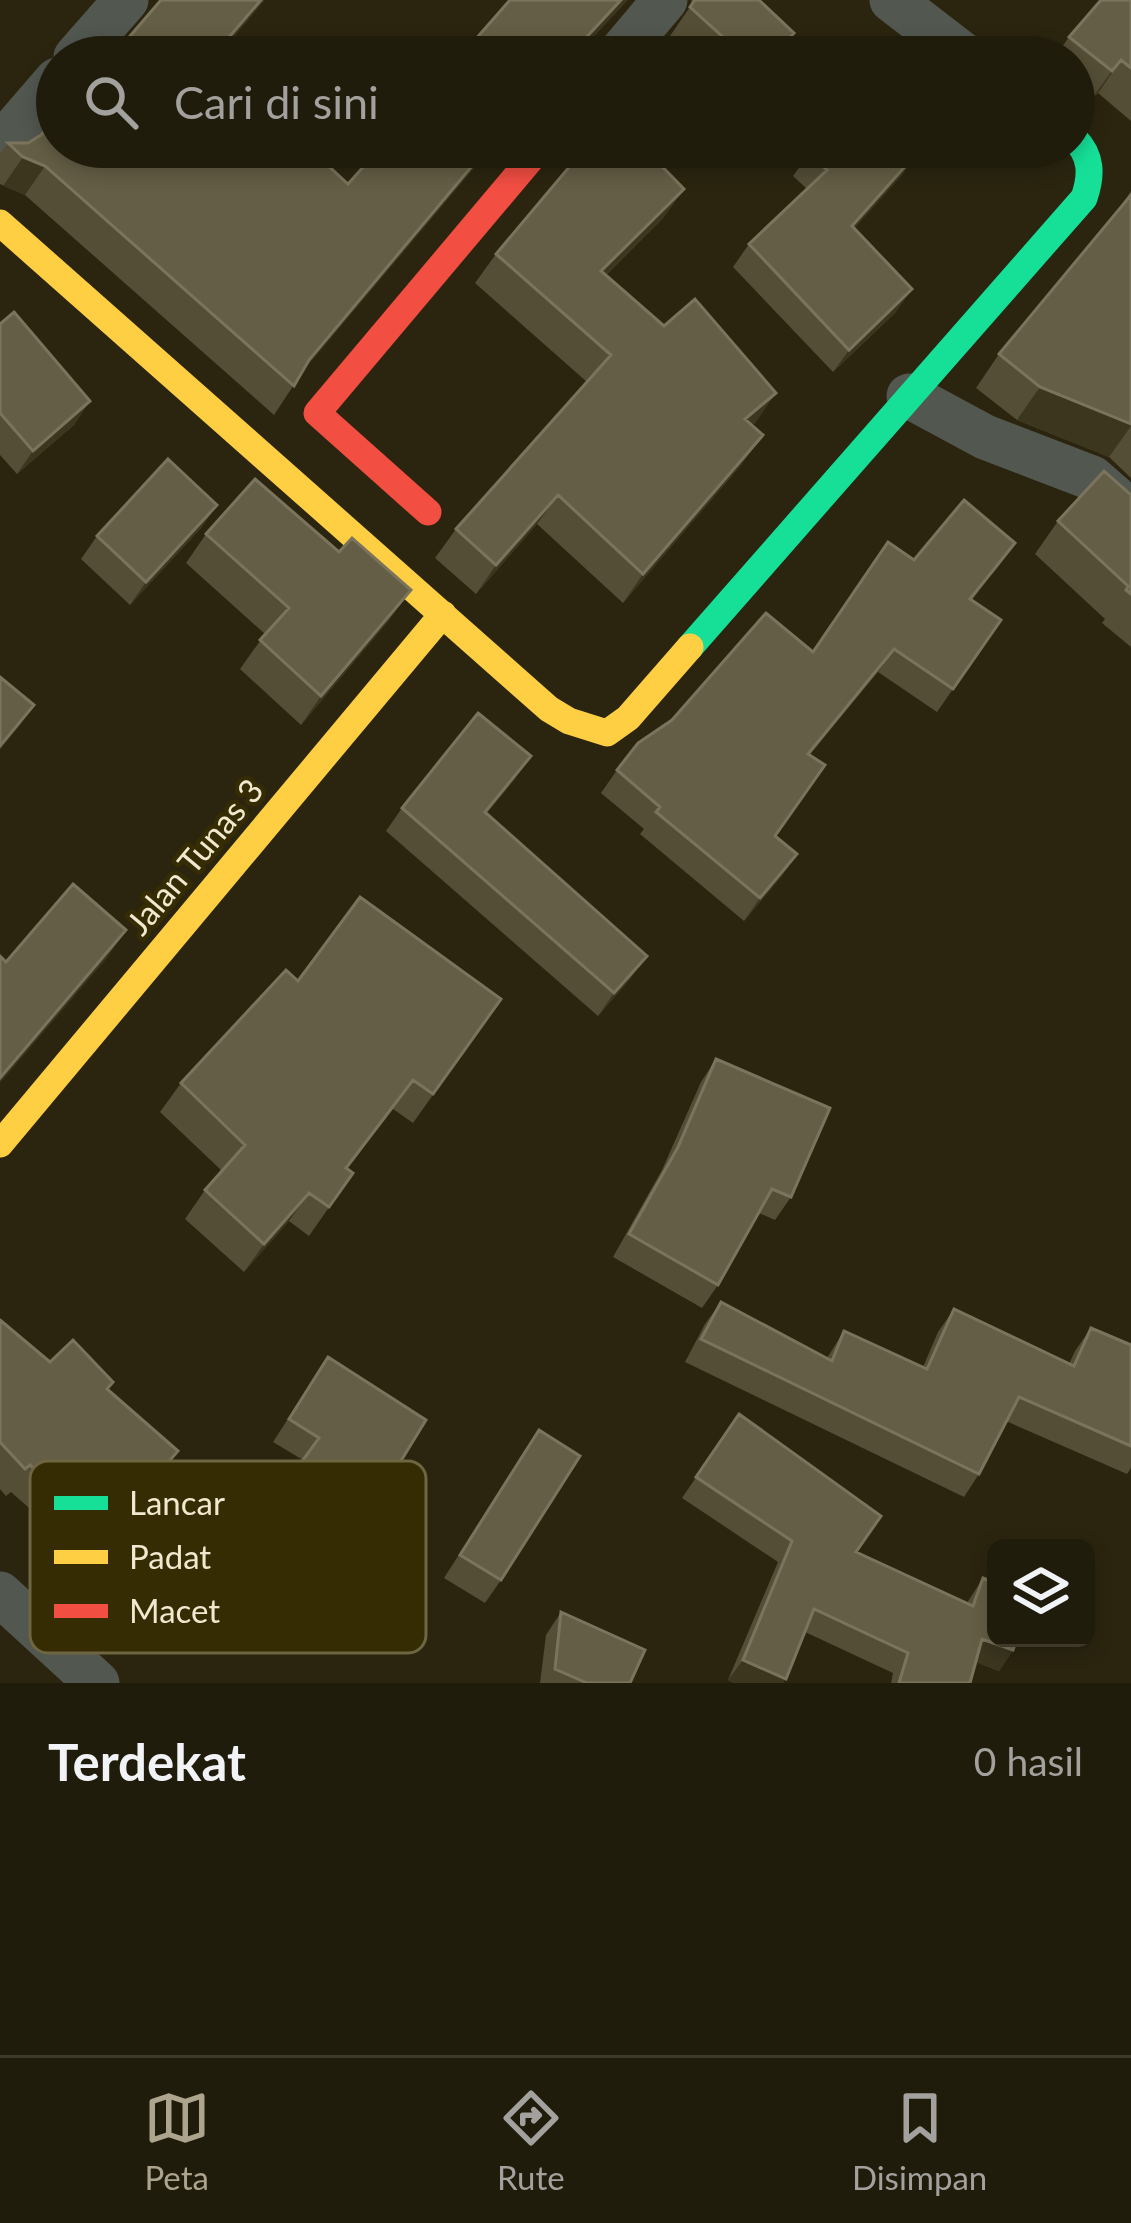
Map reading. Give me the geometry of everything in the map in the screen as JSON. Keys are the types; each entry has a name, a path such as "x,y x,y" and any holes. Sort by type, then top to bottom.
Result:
{"street":[{"path":"94,36 125,0"},
{"path":"635,36 665,0"},
{"path":"895,1 940,36"},
{"path":"0,146 36,104"},
{"path":"428,512 316,413 523,168"},
{"path":"0,223 549,710 569,722 608,733 628,718 1084,198 1090,168"},
{"path":"909,397 985,437 1092,478 1131,512"},
{"name":"Jalan Tunas 3","path":"0,1144 443,614"},
{"path":"0,1594 30,1622"},
{"path":"64,1653 97,1683"}],"building":[{"path":"161,0 261,0 230,36 130,36"},
{"path":"510,0 621,0 588,36 478,36"},
{"path":"695,0 759,0 794,33 722,36 690,7"},
{"path":"1101,0 1131,0 1131,68 1121,60 1112,71 1095,58 1095,36 1070,36"},
{"path":"36,138 36,162 8,143"},
{"path":"47,168 331,168 348,184 362,168 470,168 309,360 294,386"},
{"path":"568,168 664,168 684,189 601,271 664,326 695,299 776,393 745,419 763,435 643,574 558,495 496,565 456,529 611,355 496,254"},
{"path":"904,168 852,226 912,289 849,350 749,244 827,170"},
{"path":"1131,195 1131,424 1040,387 999,354"},
{"path":"14,312 90,401 33,451 0,413 0,324"},
{"path":"168,459 217,505 146,582 97,536"},
{"path":"1104,471 1131,495 1131,594 1058,521"},
{"path":"255,479 339,552 352,538 411,590 321,696 260,640 289,608 206,534"},
{"path":"964,500 1015,543 970,599 1001,620 953,689 894,649 808,754 825,765 775,836 797,854 760,898 656,812 660,807 617,770 638,743 672,720 766,613 813,652 888,542 914,560"},
{"path":"0,677 34,705 0,746"},
{"path":"478,713 531,756 485,812 647,956 614,993 402,808"},
{"path":"73,884 126,930 0,1078 0,956 6,962"},
{"path":"360,897 501,999 433,1094 413,1080 346,1168 353,1173 329,1207 309,1193 264,1244 205,1190 245,1145 181,1083 286,970 298,981"},
{"path":"716,1059 830,1108 791,1197 772,1189 718,1285 629,1234 678,1147"},
{"path":"721,1302 832,1361 844,1331 927,1369 954,1309 1074,1366 1091,1328 1131,1345 1131,1446 1019,1397 979,1474 701,1339"},
{"path":"0,1320 50,1362 73,1340 113,1382 107,1389 178,1451 169,1461 30,1461 25,1469 0,1442"},
{"path":"328,1357 426,1420 401,1461 302,1461 319,1438 289,1419"},
{"path":"739,1414 881,1516 856,1552 973,1606 983,1578 987,1580 987,1641 982,1639 970,1683 899,1683 908,1653 814,1609 786,1679 743,1660 792,1541 696,1477"},
{"path":"539,1430 580,1456 501,1580 460,1555"},
{"path":"561,1612 645,1650 630,1683 587,1683 555,1669"}],"traffic: fast":[{"path":"690,647 1084,198 1089,168"}],"traffic: slow":[{"path":"0,223 549,709 607,733 628,718 690,647"},
{"path":"0,1144 443,614"}],"traffic: jam":[{"path":"428,512 317,413 523,168"}]}
